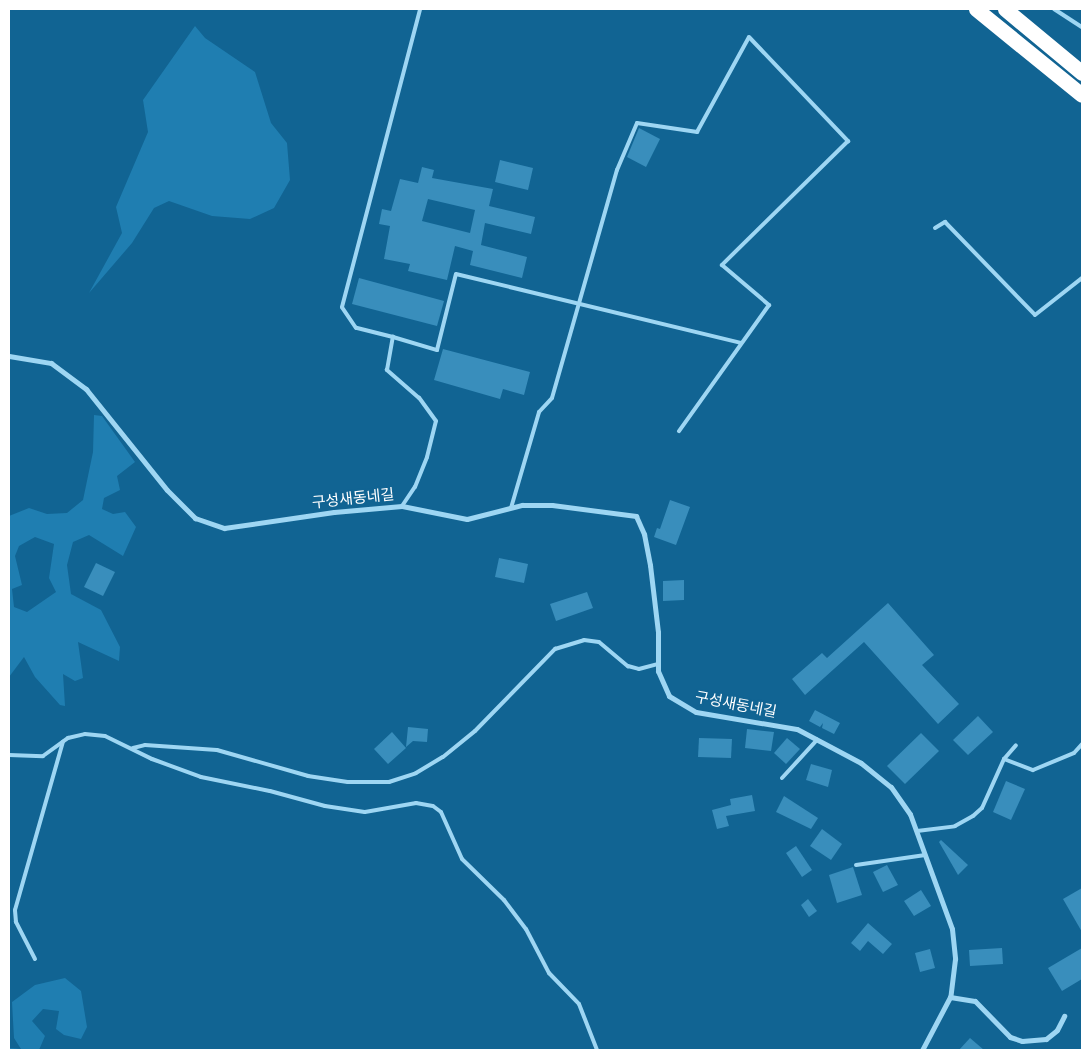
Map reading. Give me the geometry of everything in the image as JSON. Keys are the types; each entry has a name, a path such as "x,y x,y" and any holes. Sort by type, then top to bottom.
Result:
{"highway":[{"path":"976,9 1082,95"},
{"path":"1005,9 1082,73"}],"street":[{"name":"구성새동네길","path":"9,356 50,363 86,389 167,490 195,518 224,528 334,512 402,506 467,519 511,508 552,505 636,516 644,534 650,565 658,632 658,664 669,696 696,712 797,729 861,763 891,787 910,814 952,929 955,959 950,997 922,1050"},
{"path":"950,997 974,1001 1010,1036 1022,1041 1046,1039 1057,1030 1064,1016"}],"lane":[{"path":"420,9 342,307 356,328 393,336 438,350 456,274 579,302 741,343"},
{"path":"1054,9 1082,27"},
{"path":"511,508 539,412 552,398 617,170 637,123 697,132 749,37 848,141 722,265 769,304 680,431"},
{"path":"935,228 945,222 1035,316 1082,278"},
{"path":"393,336 387,370 419,398 436,421 428,457 416,487 402,506"},
{"path":"133,748 145,744 217,750 308,776 348,782 388,782 416,773 449,752 475,731 556,649 584,640 599,642 628,666 639,668 658,664"},
{"path":"9,755 43,756 64,742 85,734 105,736 133,748 152,759 201,777 270,791 325,806 366,812 416,803 433,806 441,812 462,859 504,900 526,929 549,973 579,1004 597,1050"},
{"path":"782,778 818,740"},
{"path":"35,959 16,922 15,910 64,742"},
{"path":"1074,752 1082,744"},
{"path":"916,831 956,826 973,816 982,808 1004,759 1016,745"},
{"path":"1004,759 1033,770 1082,750"},
{"path":"856,865 926,855"}],"shaded area":[{"path":"195,26 205,38 255,72 271,123 287,143 290,180 274,208 250,219 212,216 169,201 154,208 132,243 89,293 122,233 116,207 148,132 143,100"},
{"path":"94,415 102,416 135,462 117,476 120,490 104,498 102,509 113,514 125,512 136,527 123,556 89,535 73,542 67,565 71,594 101,610 120,647 119,661 78,642 83,678 75,681 63,674 65,706 60,705 35,677 24,657 9,677 9,516 29,508 47,514 67,513 83,500 93,452","holes":["35,537 54,544 49,578 56,592 27,612 14,607 12,589 22,585 15,556 19,546"]},
{"path":"65,978 81,991 87,1027 81,1039 64,1035 56,1029 59,1011 43,1009 32,1021 45,1036 39,1050 9,1050 9,1048 21,1049 14,1038 12,1002 35,985"}],"building":[{"path":"639,128 660,139 646,167 627,157"},
{"path":"500,160 533,168 528,190 495,182"},
{"path":"422,167 434,170 432,178 493,189 489,206 535,217 531,234 485,223 481,245 527,257 522,278 470,265 473,251 455,246 447,280 408,271 410,264 384,259 390,226 379,224 382,209 391,211 400,179 418,183","holes":["428,199 475,210 470,233 422,221"]},
{"path":"359,278 444,301 437,326 352,304"},
{"path":"443,349 530,372 524,395 503,389 500,399 434,380"},
{"path":"670,500 690,507 676,545 654,537 657,528 660,529"},
{"path":"499,558 528,564 524,583 495,577"},
{"path":"96,563 115,572 103,596 84,587"},
{"path":"684,580 684,600 663,601 663,581"},
{"path":"587,592 593,608 556,621 550,604"},
{"path":"888,603 934,655 922,665 959,704 938,724 864,642 805,695 792,679 822,653 827,658"},
{"path":"815,710 840,723 834,734 822,728 823,723 820,727 809,721"},
{"path":"978,716 993,732 968,755 953,740"},
{"path":"408,727 428,729 427,742 413,741 406,747"},
{"path":"747,729 774,732 771,751 745,748"},
{"path":"392,732 406,748 388,764 374,749"},
{"path":"921,733 939,751 905,784 887,766"},
{"path":"699,738 732,739 731,758 698,757"},
{"path":"787,738 800,749 786,764 774,753"},
{"path":"811,764 832,770 828,787 806,780"},
{"path":"1006,781 1025,789 1011,820 993,812"},
{"path":"752,795 755,811 726,816 729,826 717,829 712,810 731,805 730,799"},
{"path":"784,796 818,818 811,829 776,812"},
{"path":"822,829 842,844 831,860 810,846"},
{"path":"941,840 968,865 958,875 939,842"},
{"path":"796,846 812,870 802,877 786,853"},
{"path":"887,865 898,885 883,892 873,872"},
{"path":"853,867 862,895 837,903 829,875"},
{"path":"1082,888 1082,932 1063,899"},
{"path":"921,890 931,906 914,916 904,901"},
{"path":"808,899 817,911 809,917 801,905"},
{"path":"868,923 892,944 883,954 868,941 860,951 851,943"},
{"path":"1002,948 1003,964 970,966 969,950"},
{"path":"1082,948 1082,979 1062,991 1048,968"},
{"path":"930,949 935,968 920,972 915,953"},
{"path":"970,1038 984,1050 959,1050"}]}
